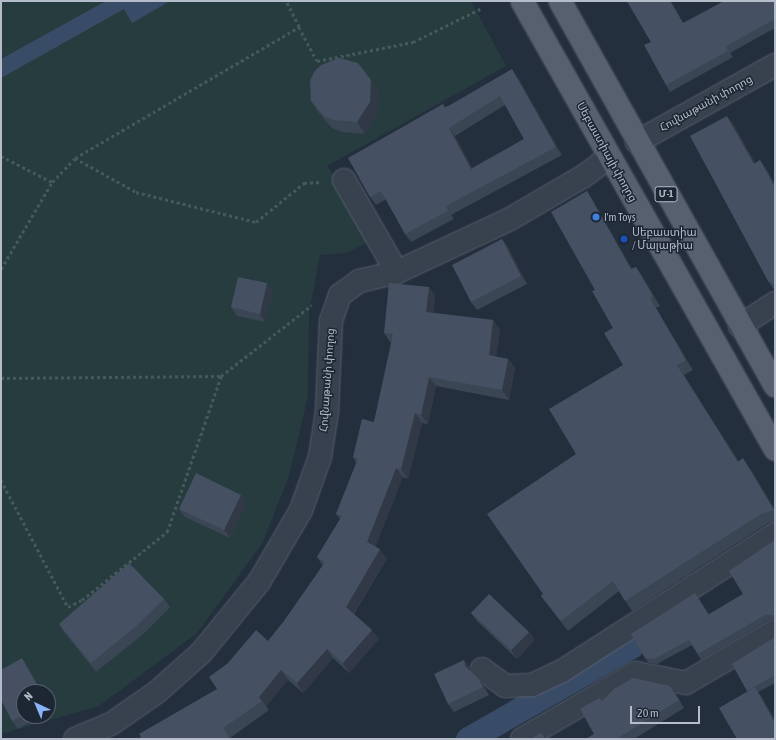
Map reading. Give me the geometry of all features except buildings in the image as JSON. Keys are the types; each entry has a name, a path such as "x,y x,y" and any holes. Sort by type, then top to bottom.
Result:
{"main road":[{"name":"Սեբաստիայի փողոց","path":"522,1 609,158 775,449"},
{"name":"Մ-1","path":"560,1 637,142 775,386"}],"street":[{"name":"Հովնաթանի փողոց","path":"637,142 775,64"},
{"path":"340,295 359,281 398,272 510,219 584,176 609,158"},
{"path":"344,180 398,272"},
{"name":"Հովնաթանի փողոց","path":"75,739 111,724 157,692 200,653 263,575 301,510 320,457 327,411 331,321 340,295"},
{"path":"740,326 775,303"},
{"path":"482,669 505,686 532,685 562,671 775,534"},
{"path":"522,739 636,673 686,683 775,630"}],"path":[{"path":"286,1 317,61 413,42 480,9"},
{"path":"1,269 52,182 75,158 299,27"},
{"path":"1,156 52,182"},
{"path":"75,158 136,192 256,222 304,183 344,180"},
{"path":"1,480 68,607 82,600 167,532 221,376 323,296 340,295"},
{"path":"1,378 221,376"}],"green space":[{"path":"1,1 471,1 506,66 327,166 358,209 371,241 346,253 320,255 309,313 308,396 289,476 263,542 197,633 99,706 56,718 56,684 16,684 16,724 36,724 1,734"}],"water":[{"path":"106,1 170,1 132,23 124,9 1,78 1,59"}],"waterway":[{"path":"468,739 631,646"}],"place":[{"name":"I'm Toys","path":"596,217"},
{"name":"Սեբաստիա / Մալաթիա","path":"624,239"}]}
